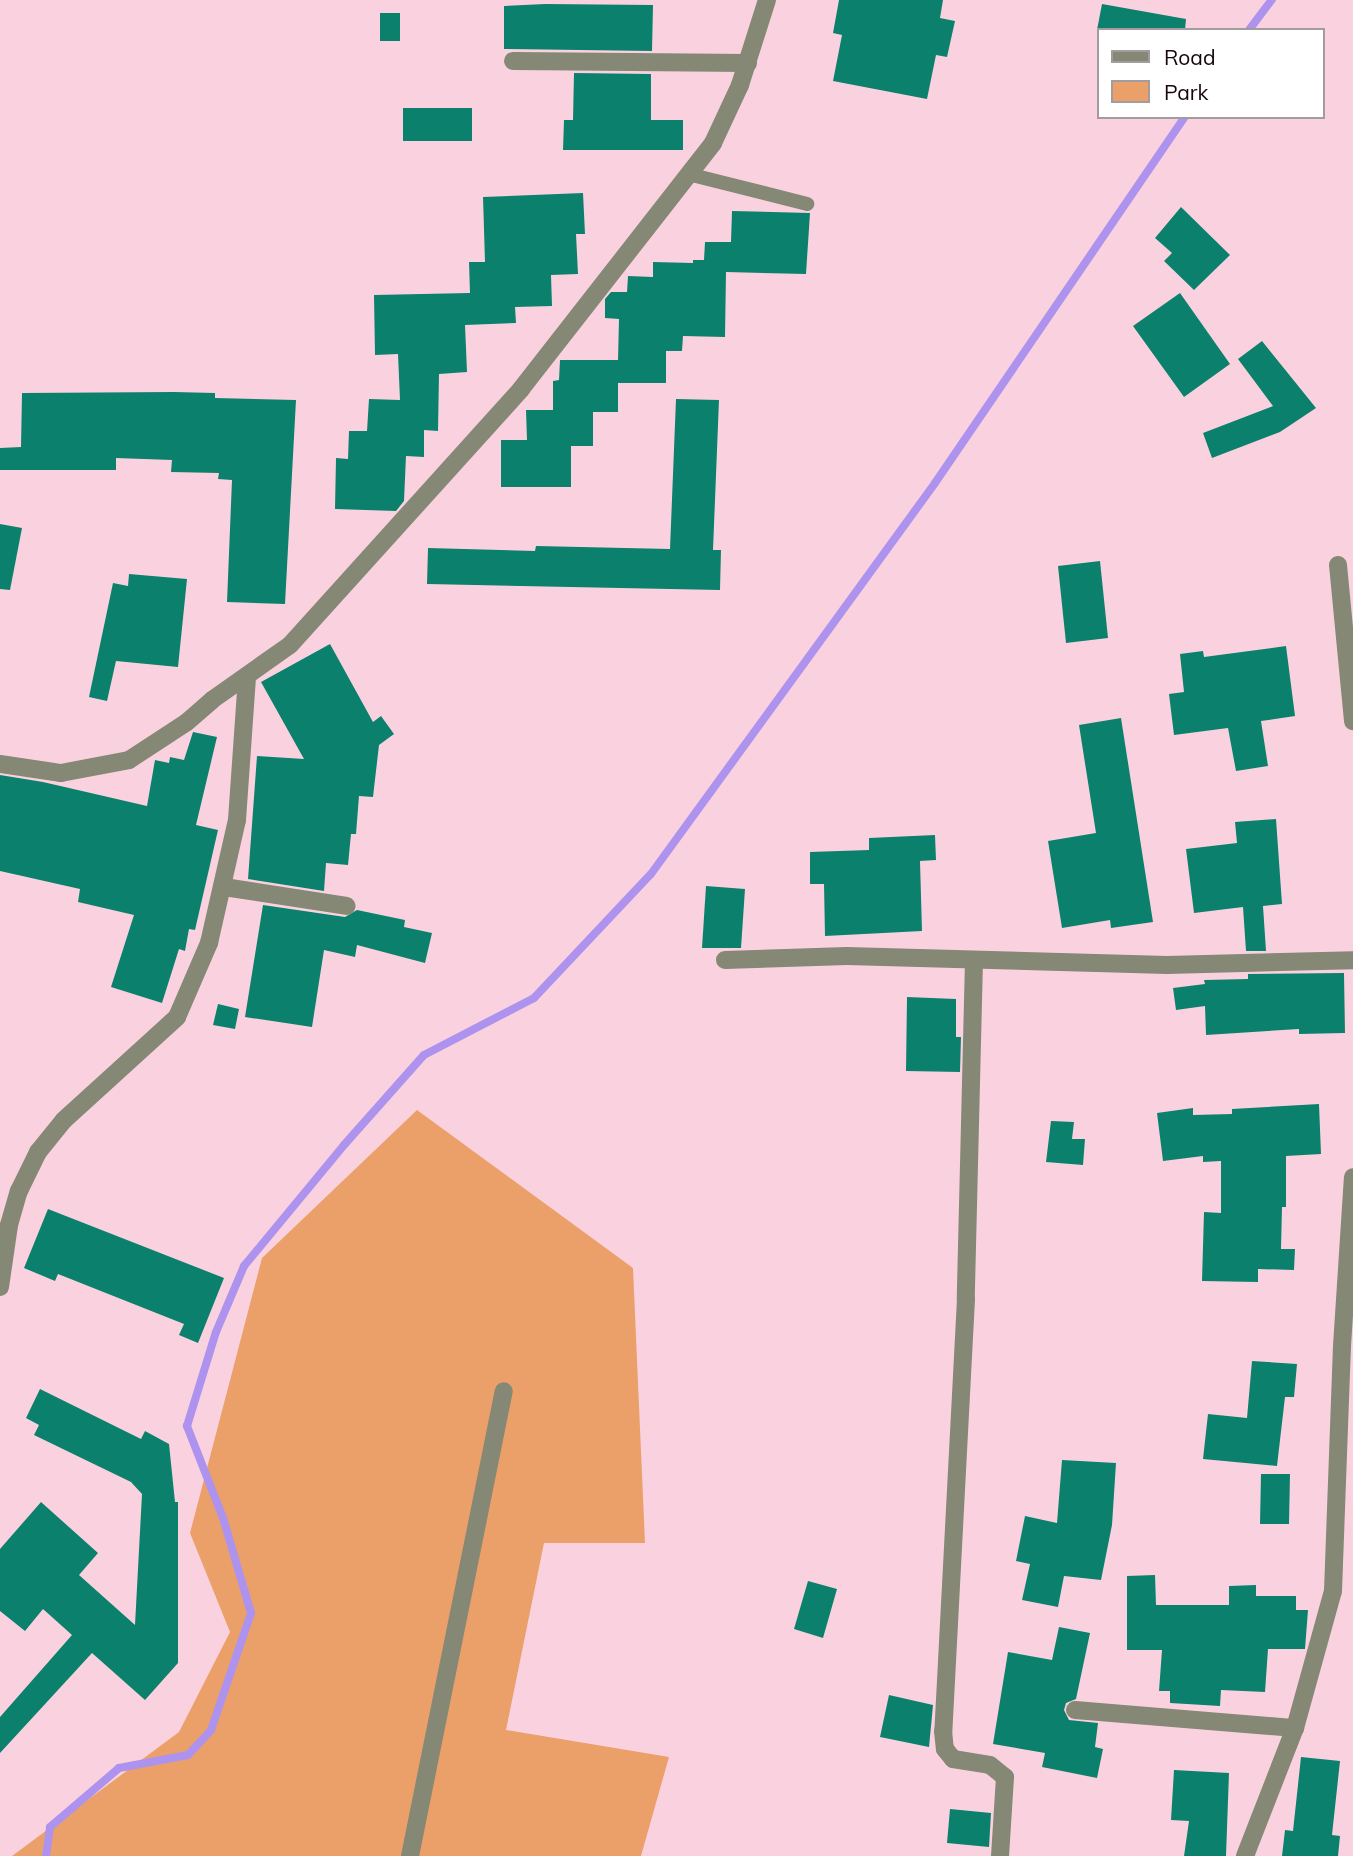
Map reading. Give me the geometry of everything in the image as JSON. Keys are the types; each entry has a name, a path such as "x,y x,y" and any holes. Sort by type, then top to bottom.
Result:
{"street":[{"path":"0,764 61,773 129,760 289,645 521,389 713,143 728,116 767,0"},
{"path":"513,61 748,63"},
{"path":"1338,565 1353,721"},
{"path":"0,1287 9,1225 19,1191 38,1152 64,1120 177,1017 209,943 224,887 242,781 247,677"},
{"path":"224,887 347,906"},
{"path":"725,960 847,956 1167,965 1353,960"},
{"path":"974,960 966,1299 943,1731 948,1755 953,1759 990,1765 1005,1777 1000,1856"},
{"path":"1245,1856 1295,1728 1333,1591 1347,1346 1353,1177"},
{"path":"410,1856 504,1391"},
{"path":"1075,1710 1295,1728"}],"lane":[{"path":"688,174 807,204"}],"green space":[{"path":"417,1110 633,1268 645,1543 544,1543 506,1730 669,1757 641,1856 12,1856 179,1732 230,1632 190,1533 262,1258"}],"building":[{"path":"839,0 943,0 940,18 955,21 947,57 936,55 927,99 833,81 842,35 833,33"},
{"path":"1102,4 1186,19 1185,28 1097,30"},
{"path":"653,5 652,51 504,49 504,6"},
{"path":"380,13 400,13 400,41 380,41"},
{"path":"574,73 651,74 651,120 683,120 683,150 563,150 564,120 573,120"},
{"path":"403,108 472,108 472,141 403,141"},
{"path":"583,193 585,234 576,234 578,274 551,275 552,306 515,307 516,323 465,325 467,372 439,374 438,431 424,430 424,457 406,456 404,501 396,511 335,509 336,458 348,459 349,431 367,431 369,399 400,400 398,354 375,355 374,295 470,293 469,262 485,262 483,197"},
{"path":"1181,207 1230,255 1194,290 1164,261 1172,253 1155,238"},
{"path":"732,211 810,213 806,274 726,272 725,337 683,336 682,351 666,351 666,383 618,383 618,412 593,412 593,446 571,446 571,487 501,487 501,440 527,440 526,410 553,410 553,381 559,380 560,360 618,360 619,319 605,318 605,299 611,292 627,292 628,276 653,277 653,262 693,263 693,260 704,260 705,242 731,242"},
{"path":"1180,293 1230,364 1184,397 1133,326"},
{"path":"1262,341 1316,408 1280,432 1212,458 1203,433 1273,406 1238,359"},
{"path":"22,393 215,393 215,398 296,400 285,604 227,602 232,480 218,479 219,473 171,472 172,460 116,458 116,470 0,470 0,448 21,447"},
{"path":"676,399 719,400 713,550 721,550 720,590 427,584 428,548 535,551 536,546 670,549"},
{"path":"0,524 22,528 10,590 0,589"},
{"path":"1100,561 1108,638 1066,643 1058,566"},
{"path":"129,574 187,579 178,667 116,661 107,701 89,697 113,583 128,586"},
{"path":"330,644 373,722 381,716 394,734 379,745 373,797 359,796 356,834 351,834 348,865 326,863 324,891 248,879 257,756 304,759 261,682"},
{"path":"1286,646 1295,716 1261,721 1268,766 1236,771 1228,728 1174,735 1169,694 1184,692 1180,654 1203,651 1204,657"},
{"path":"1121,718 1153,922 1111,928 1110,920 1062,928 1048,841 1096,833 1079,725"},
{"path":"193,732 217,737 196,825 218,830 195,930 189,929 185,951 179,949 162,1003 111,987 134,915 78,902 80,889 0,871 0,775 147,806 155,760 169,763 170,757 184,760"},
{"path":"1276,819 1282,904 1263,906 1266,951 1246,951 1243,907 1194,913 1186,849 1237,843 1235,822"},
{"path":"935,835 936,860 920,861 922,931 825,936 824,884 810,884 810,852 869,850 869,838"},
{"path":"706,886 745,889 741,948 702,948"},
{"path":"263,905 345,917 357,910 405,920 404,927 432,933 425,963 357,945 355,957 324,950 312,1027 245,1017"},
{"path":"1344,973 1345,1033 1299,1034 1299,1029 1206,1035 1205,1006 1176,1010 1173,988 1205,984 1204,980 1248,979 1248,974"},
{"path":"907,997 956,999 956,1037 961,1037 960,1072 906,1071"},
{"path":"218,1004 239,1009 235,1029 213,1025"},
{"path":"1319,1104 1321,1154 1286,1156 1286,1207 1282,1207 1281,1249 1295,1249 1294,1270 1258,1269 1258,1282 1202,1281 1204,1212 1221,1213 1221,1161 1203,1162 1203,1156 1163,1161 1157,1113 1193,1108 1193,1115 1232,1114 1232,1109"},
{"path":"1051,1121 1074,1122 1072,1139 1085,1139 1083,1165 1046,1162"},
{"path":"48,1209 224,1278 198,1343 179,1335 184,1324 58,1274 55,1281 24,1268"},
{"path":"1252,1361 1297,1364 1294,1397 1285,1397 1277,1466 1203,1459 1208,1414 1247,1418"},
{"path":"40,1389 141,1439 145,1431 169,1444 175,1502 178,1502 178,1663 145,1700 92,1653 0,1753 0,1717 72,1635 43,1609 25,1631 0,1611 0,1549 41,1502 98,1553 79,1575 135,1625 142,1494 131,1482 34,1435 39,1425 26,1418"},
{"path":"1062,1460 1116,1463 1112,1525 1101,1580 1064,1576 1058,1607 1022,1600 1030,1564 1016,1561 1025,1516 1057,1523"},
{"path":"1261,1474 1290,1474 1289,1524 1260,1524"},
{"path":"1155,1575 1156,1605 1229,1605 1229,1586 1256,1585 1256,1596 1296,1596 1296,1610 1308,1610 1305,1649 1268,1649 1265,1692 1221,1690 1220,1706 1170,1703 1170,1691 1159,1691 1162,1650 1127,1650 1127,1576"},
{"path":"808,1581 837,1589 823,1638 794,1629"},
{"path":"1059,1627 1090,1633 1076,1699 1066,1703 1064,1710 1069,1720 1098,1723 1095,1747 1103,1749 1097,1778 1042,1767 1045,1753 993,1744 1008,1652 1052,1660"},
{"path":"889,1695 933,1705 929,1747 880,1737"},
{"path":"1301,1757 1340,1761 1332,1835 1340,1836 1338,1856 1282,1856 1285,1830 1293,1831"},
{"path":"1174,1770 1229,1773 1226,1856 1184,1856 1189,1821 1171,1820"},
{"path":"950,1809 991,1813 989,1847 947,1843"}],"waterway":[{"path":"1251,28 1272,0"},
{"path":"46,1856 50,1827 119,1768 188,1755 211,1730 251,1613 223,1518 187,1426 216,1332 244,1266 344,1145 424,1055 534,998 651,874 935,483 1184,119"}]}
